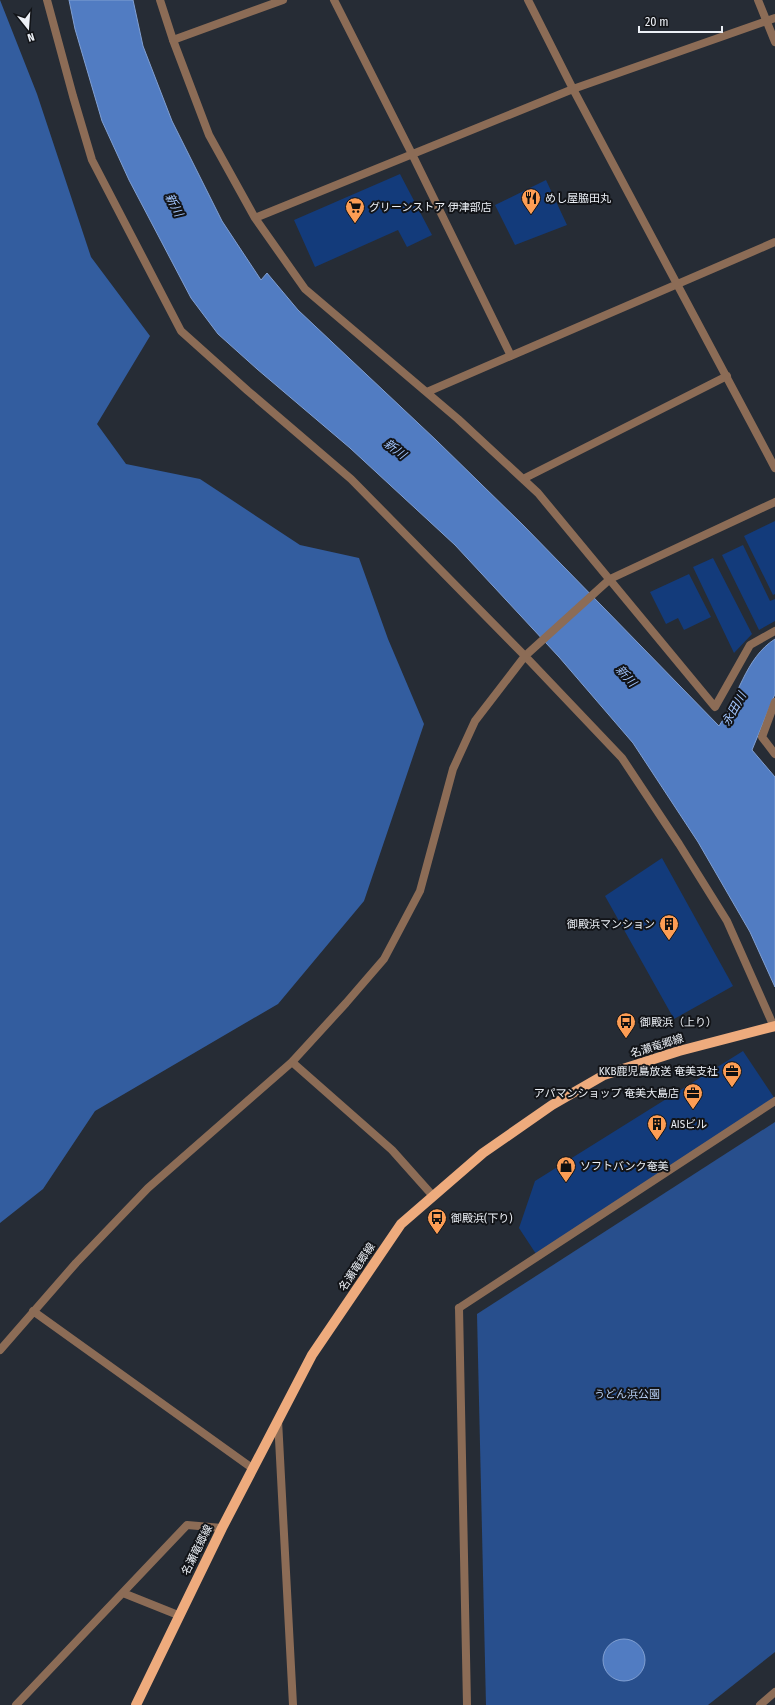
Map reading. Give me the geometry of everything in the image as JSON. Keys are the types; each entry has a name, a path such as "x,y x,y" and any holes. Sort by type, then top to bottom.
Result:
{"main road":[{"name":"名瀬竜郷線","path":"136,1705 178,1615 252,1468 312,1355 401,1224 490,1148 552,1105 604,1075 679,1051 775,1028"}],"street":[{"path":"47,0 92,160 181,331 248,391 351,479 525,656 622,758 679,844 727,921 775,1028"},
{"path":"160,0 173,40 209,135 255,218 305,289 458,419 538,493 715,707 750,645 775,631"},
{"path":"173,40 283,0"},
{"path":"334,0 412,154 511,356"},
{"path":"528,0 775,468"},
{"path":"758,0 775,42"},
{"path":"255,218 574,89 775,18"},
{"path":"427,392 775,242"},
{"path":"522,479 727,376"},
{"path":"0,1350 33,1311 148,1188 292,1062 384,959 420,891 453,769 475,721 525,656 610,579 775,502"},
{"path":"775,702 762,737 775,754"},
{"path":"292,1062 392,1150 433,1196"},
{"path":"467,1705 459,1308 775,1101"},
{"path":"33,1311 252,1468"},
{"path":"278,1420 293,1705"},
{"path":"16,1705 187,1525 222,1528"},
{"path":"123,1593 178,1615"},
{"path":"760,1705 775,1692"}],"green space":[{"name":"うどん浜公園","path":"775,1122 775,1652 708,1705 486,1705 477,1314"}],"shaded area":[{"path":"0,0 37,94 91,257 150,336 97,424 126,464 200,479 300,545 359,558 388,639 424,724 364,901 278,1004 95,1111 43,1189 0,1223"}],"water":[{"path":"69,0 133,0 143,46 172,121 222,221 261,280 267,273 298,310 436,440 523,525 719,726 726,715 749,667 765,647 775,639 775,694 752,750 775,777 775,987 750,932 698,842 633,743 559,657 455,545 350,448 218,334 191,298 129,180 102,121 75,29"},
{"path":"624,1639 639,1645 645,1660 639,1675 624,1681 609,1675 603,1660 609,1645"}],"building":[{"path":"400,174 432,235 407,247 398,230 315,267 294,220"},
{"name":"めし屋脇田丸","path":"546,180 567,225 515,245 495,205"},
{"path":"775,521 775,594 773,595 744,536"},
{"path":"743,545 770,601 775,599 775,621 759,630 722,555"},
{"path":"713,558 752,634 734,653 693,567"},
{"path":"689,574 711,617 684,630 678,618 666,624 650,592"},
{"name":"御殿浜マンション","path":"662,858 733,986 674,1019 605,896"},
{"name":"AISビル","path":"743,1051 775,1099 538,1257 519,1228 535,1181"}],"place":[{"name":"めし屋脇田丸","path":"531,215"},
{"name":"グリーンストア 伊津部店","path":"355,224"},
{"name":"御殿浜マンション","path":"669,941"},
{"name":"御殿浜（上り）","path":"626,1039"},
{"name":"KKB鹿児島放送 奄美支社","path":"732,1088"},
{"name":"アパマンショップ 奄美大島店","path":"693,1110"},
{"name":"AISビル","path":"657,1141"},
{"name":"ソフトバンク奄美","path":"566,1183"},
{"name":"御殿浜(下り)","path":"437,1235"}],"water label":[{"name":"新川","path":"174,205"},
{"name":"新川","path":"395,449"},
{"name":"新川","path":"626,676"},
{"name":"永田川","path":"734,709"}]}
